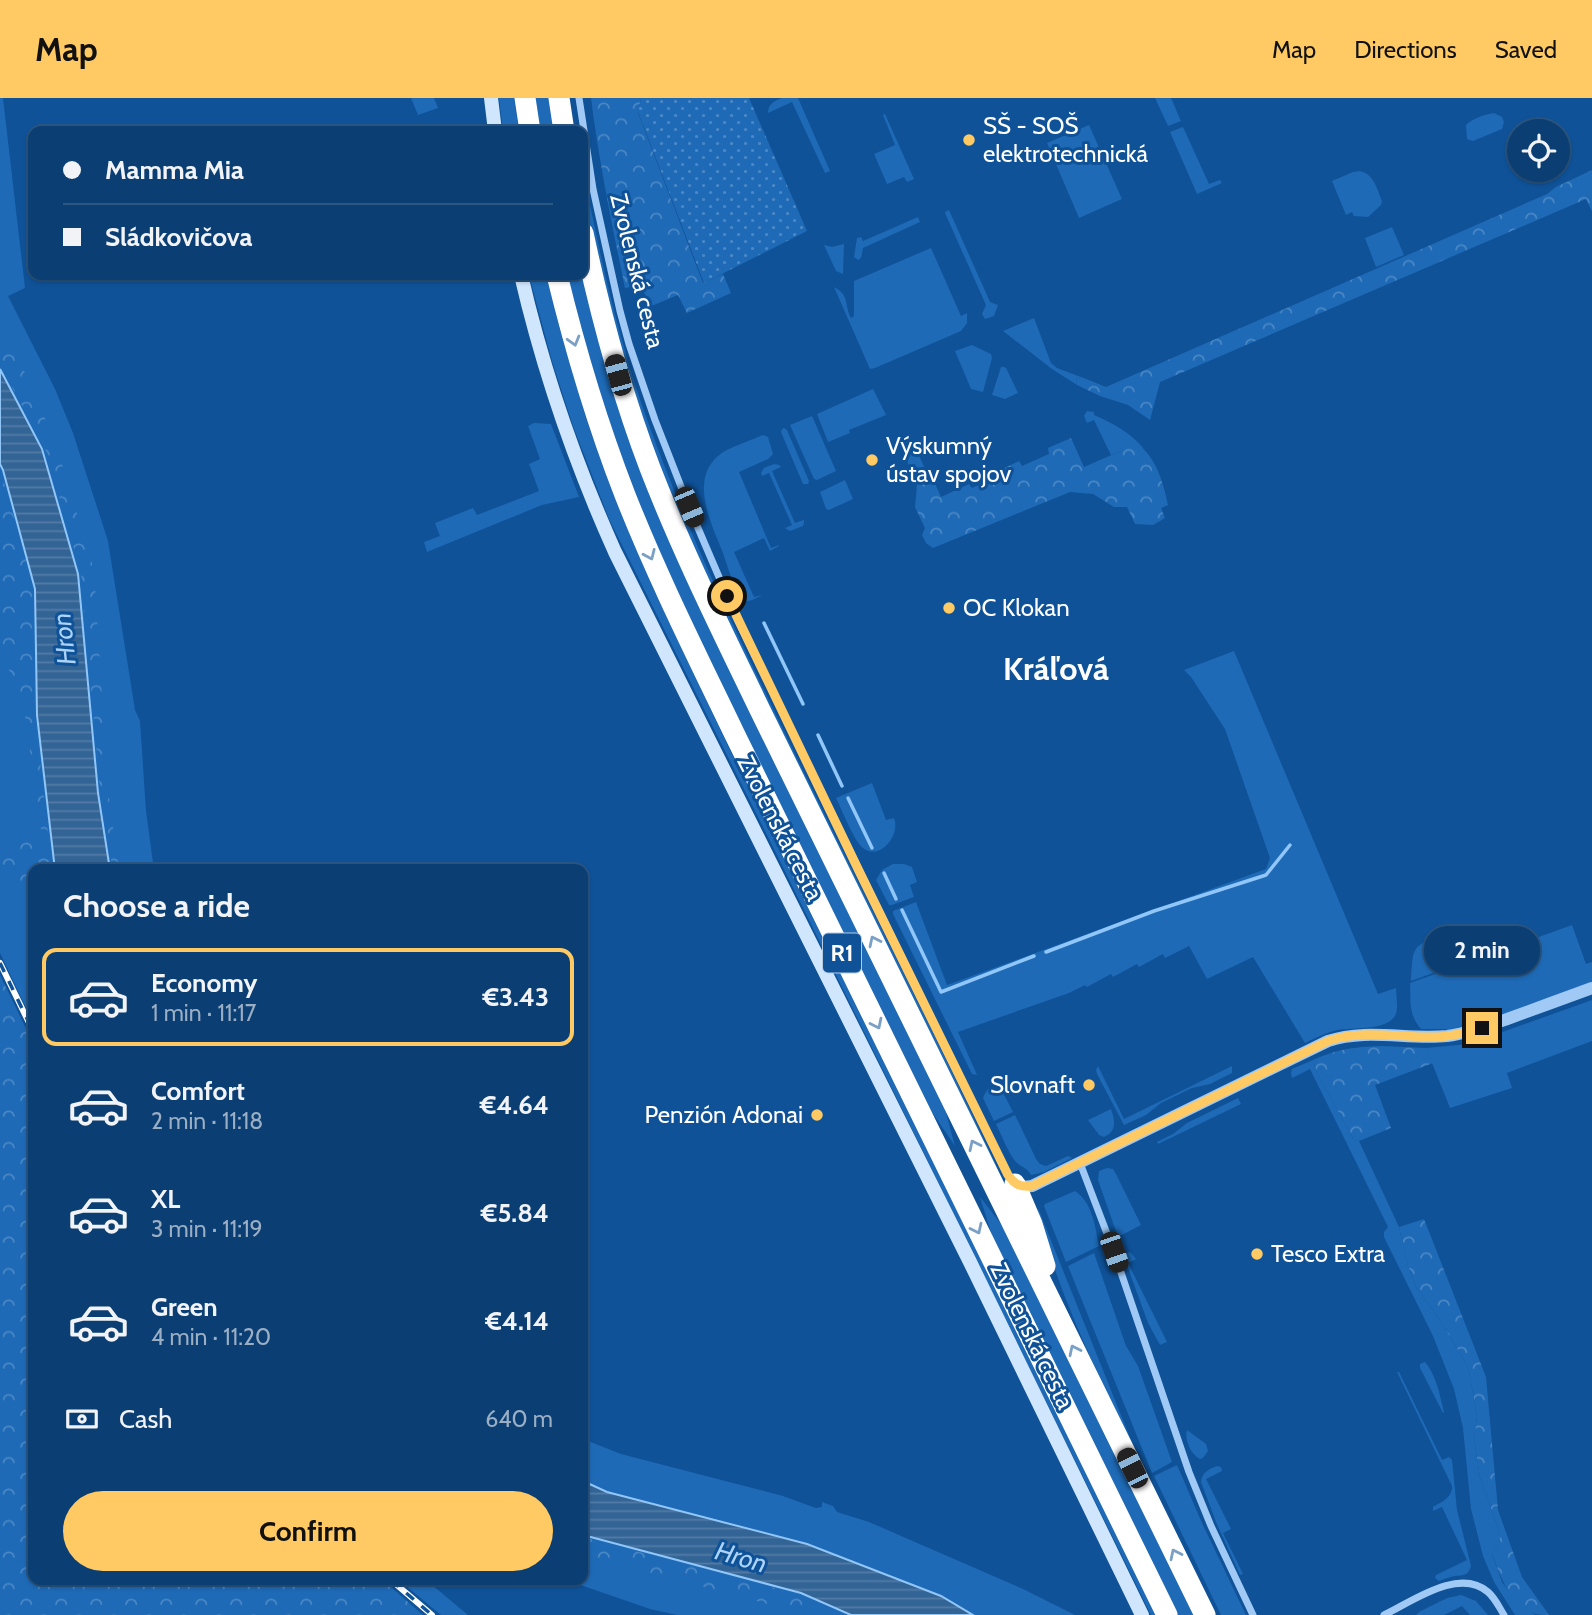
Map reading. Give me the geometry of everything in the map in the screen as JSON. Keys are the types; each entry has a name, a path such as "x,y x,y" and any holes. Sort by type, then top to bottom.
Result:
{"highway":[{"path":"525,98 529,126"},
{"path":"559,98 563,126"},
{"name":"R1","path":"588,255 618,375 651,471 693,570 1205,1615"},
{"name":"R1","path":"558,280 594,407 624,492 666,591 1167,1615"},
{"path":"1023,1185 1050,1281 1048,1296"}],"main road":[{"path":"491,98 494,126"},
{"name":"Zvolenská cesta","path":"522,280 542,358 559,410 615,552 969,1259 1142,1615"}],"street":[{"name":"Zvolenská cesta","path":"579,98 583,126"},
{"name":"Zvolenská cesta","path":"588,156 629,344 689,507 737,619 1008,1175 1023,1185"},
{"path":"1023,1185 1080,1163 1314,1047 1338,1038 1372,1034 1438,1037 1461,1033 1592,988"},
{"path":"1080,1163 1114,1252 1189,1472 1253,1615"},
{"path":"1384,1615 1444,1586 1459,1582 1480,1586 1489,1593 1504,1615"}],"green space":[{"path":"0,98 3,98 25,288 8,296 55,389 73,433 108,541 135,710 140,721 146,811 153,864 109,864 42,449 0,369"},
{"path":"411,98 434,98 438,108 418,115"},
{"path":"499,98 514,98 518,126 502,126"},
{"path":"535,98 551,98 554,126 538,126"},
{"path":"591,98 641,98 638,113 703,283 723,274 731,293 687,313 678,295 649,307 642,285 625,288"},
{"path":"641,98 749,98 807,231 704,283 638,112"},
{"path":"782,98 798,98 830,171 825,173 792,102 768,113 772,103"},
{"path":"1155,98 1171,98 1181,121 1168,126"},
{"path":"1494,113 1502,117 1502,129 1473,141 1467,139 1466,125"},
{"path":"885,114 914,179 907,182 904,177 887,184 874,154 895,145 883,115"},
{"path":"1089,125 1122,199 1079,218 1047,143"},
{"path":"1183,127 1209,184 1220,180 1222,183 1197,194 1170,132"},
{"path":"1592,170 1592,211 1586,199 1160,382 1150,420 1128,405 1077,385 1076,379 1081,377 1106,387 1547,194"},
{"path":"1360,171 1372,179 1382,201 1368,217 1354,216 1352,212 1346,215 1332,181"},
{"path":"588,192 627,359 681,507 756,674 946,1059 1032,1243 704,574 642,424 596,257 588,218"},
{"path":"949,210 990,302 998,305 994,316 985,319 982,314 986,305 945,213"},
{"path":"918,217 920,222 863,248 858,260 854,257 857,238 861,237 863,241"},
{"path":"1392,227 1404,255 1376,267 1365,238"},
{"path":"844,244 843,274 836,271 824,245 832,247"},
{"path":"931,248 961,316 967,313 967,323 961,331 870,369 834,287 845,297 851,318 854,316 854,281"},
{"path":"530,280 547,280 587,421 617,503 653,588 728,746 1157,1615 1151,1615 609,519 573,426"},
{"path":"568,280 584,280 605,359 942,1098 955,1146 927,1105 701,645 649,530 598,395"},
{"path":"1034,318 1051,363 1081,377 1076,379 1077,385 1003,331"},
{"path":"0,335 26,374 56,444 94,570 108,790 118,864 112,864 100,791 81,573 45,448 0,365"},
{"path":"972,345 991,354 992,358 983,392 971,389 955,351"},
{"path":"1001,367 1006,368 1018,393 1005,399 992,395"},
{"path":"873,389 886,415 828,442 817,414"},
{"path":"1087,411 1094,412 1094,415 1121,429 1144,449 1137,445 1111,455 1094,420 1087,423 1084,416"},
{"path":"812,416 836,471 817,480 814,479 790,425"},
{"path":"534,423 551,424 579,497 542,505 427,552 424,542 440,536 435,523 473,508 477,515 539,491 529,464 540,459 528,426"},
{"path":"784,428 809,481 808,484 803,484 781,432"},
{"path":"763,435 768,437 773,454 739,472 771,548 779,546 770,551 764,538 734,552 754,597 762,595 747,601 742,599 737,591 709,517 704,490 705,478 709,466 722,453"},
{"path":"1071,438 1084,467 1137,444 1144,449 1154,463 1164,489 1168,505 1161,508 1165,518 1153,525 1135,524 1127,507 1114,507 1093,494 1070,492 933,548 926,543 922,535 925,528 915,507 917,485 902,449 914,444 941,497 969,484 972,488 1000,476 998,471 1019,461 1022,466 1049,454 1048,448"},
{"path":"0,464 35,589 37,715 54,864 28,864 28,1012 0,953"},
{"path":"774,464 781,467 772,471 795,523 804,520 803,526 790,531 785,528 792,525 769,473 762,476 761,473 764,468"},
{"path":"0,468 34,589 35,715 51,864 28,864 28,889 3,878 1,865 3,852 11,838 42,836 25,716 0,638"},
{"path":"845,480 853,499 826,509 820,492"},
{"path":"1234,651 1378,994 1396,988 1395,1016 1384,1024 1337,1030 1305,1043 1253,957 1207,979 1189,946 1165,958 1163,954 1113,977 1111,974 1087,987 1085,985 958,1032 977,1075 972,1074 893,911 916,902 947,985 1266,869 1270,858 1225,729 1184,670"},
{"path":"872,783 886,820 894,818 895,825 887,845 876,851 863,848 836,798"},
{"path":"893,864 912,867 917,882 910,885 914,897 889,905 876,880 882,870"},
{"path":"1572,925 1586,964 1592,962 1592,982 1483,1022 1450,1029 1421,1029 1417,1023 1411,1007 1410,983"},
{"path":"1447,934 1458,964 1411,981 1417,948 1427,941"},
{"path":"0,975 28,1033 28,1585 389,1585 423,1615 0,1615"},
{"path":"1592,1000 1592,1041 1507,1073 1512,1088 1450,1108 1426,1048 1469,1044"},
{"path":"1381,1046 1426,1048 1433,1063 1375,1085 1391,1128 1359,1141 1354,1140 1317,1073 1313,1060 1346,1049"},
{"path":"1313,1060 1317,1073 1354,1140 1359,1141 1399,1227 1407,1263 1416,1287 1434,1311 1469,1371 1477,1416 1474,1439 1480,1478 1500,1533 1499,1545 1492,1554 1502,1582 1515,1599 1535,1615 1515,1615 1494,1582 1483,1556 1471,1509 1463,1428 1454,1389 1433,1336 1384,1237 1388,1227 1310,1069 1292,1078 1292,1069"},
{"path":"1098,1066 1124,1119 1232,1066 1232,1073 1210,1084 1192,1088 1124,1125 1097,1074"},
{"path":"998,1083 1013,1112 994,1121 983,1098 989,1088"},
{"path":"1238,1098 1241,1104 1158,1144 1157,1142 1187,1123"},
{"path":"1111,1109 1114,1125 1111,1132 1104,1137 1099,1135 1088,1120"},
{"path":"1015,1115 1040,1164 1046,1166 1068,1156 1072,1158 1044,1172 1031,1175 1015,1161 996,1124"},
{"path":"1113,1169 1141,1225 1118,1237 1098,1180 1099,1171"},
{"path":"1075,1191 1086,1202 1099,1246 1066,1262 1044,1206"},
{"path":"980,1197 1005,1229 1196,1615 1177,1615 994,1242"},
{"path":"1038,1208 1139,1460 1216,1615 1213,1615 1118,1418 1092,1361 1056,1274 1037,1214"},
{"path":"1424,1219 1486,1377 1498,1510 1522,1577 1549,1615 1533,1613 1518,1602 1502,1579 1492,1553 1499,1545 1500,1533 1480,1478 1474,1439 1477,1416 1469,1371 1434,1311 1416,1287 1407,1263 1399,1227"},
{"path":"1130,1252 1136,1259 1128,1263 1167,1342 1160,1345 1148,1323 1124,1257"},
{"path":"1094,1253 1126,1346 1138,1366 1172,1462 1152,1473 1068,1266"},
{"path":"1425,1362 1435,1379 1443,1413 1420,1368 1420,1364"},
{"path":"1397,1372 1442,1460 1449,1457 1452,1460 1457,1510 1471,1566 1465,1574 1439,1581 1435,1578 1436,1575 1467,1560 1442,1507 1433,1511 1433,1507 1449,1496 1452,1486"},
{"path":"1187,1430 1206,1444 1208,1451 1203,1458 1197,1457 1191,1450 1186,1438"},
{"path":"588,1441 621,1454 783,1496 816,1508 822,1507 822,1502 833,1506 837,1512 869,1522 1023,1589 1075,1615 973,1615 941,1596 807,1544 607,1492 588,1483"},
{"path":"1177,1465 1246,1615 1221,1615 1154,1476"},
{"path":"1217,1466 1221,1467 1222,1471 1206,1479 1231,1529 1223,1533 1243,1574 1240,1575 1201,1482 1204,1473"},
{"path":"588,1536 801,1593 851,1615 677,1615 650,1609 580,1585 588,1585"},
{"path":"588,1538 801,1595 835,1610 836,1613 790,1610 588,1555"},
{"path":"405,1585 432,1585 468,1615 441,1615"},
{"path":"1461,1595 1476,1601 1488,1615 1470,1615 1462,1606 1444,1615 1416,1615 1447,1598"}],"water":[{"name":"Hron","path":"0,369 42,449 78,574 98,793 109,864 54,864 37,715 35,589 0,464"},
{"name":"Hron","path":"588,1483 607,1492 807,1544 941,1596 973,1615 851,1615 801,1593 588,1536"}],"waterway":[{"path":"764,623 803,704"},
{"path":"818,735 842,786"},
{"path":"848,798 872,848"},
{"path":"1046,952 1154,911 1266,875 1290,845"},
{"path":"884,873 896,899"},
{"path":"902,910 941,992 1034,956"}],"railway":[{"path":"0,963 28,1021"},
{"path":"397,1585 432,1615"}],"place":[{"name":"SŠ - SOŠ elektrotechnická","path":"969,140"},
{"name":"Výskumný ústav spojov","path":"872,460"},
{"name":"OC Klokan","path":"949,608"},
{"name":"Slovnaft","path":"1089,1085"},
{"name":"Penzión Adonai","path":"817,1115"},
{"name":"Tesco Extra","path":"1257,1254"}],"district":[{"name":"Kráľová","path":"1056,669"}],"route":[{"path":"727,596 1014,1184 1032,1186 1328,1041 1372,1034 1438,1037 1482,1028"}]}
